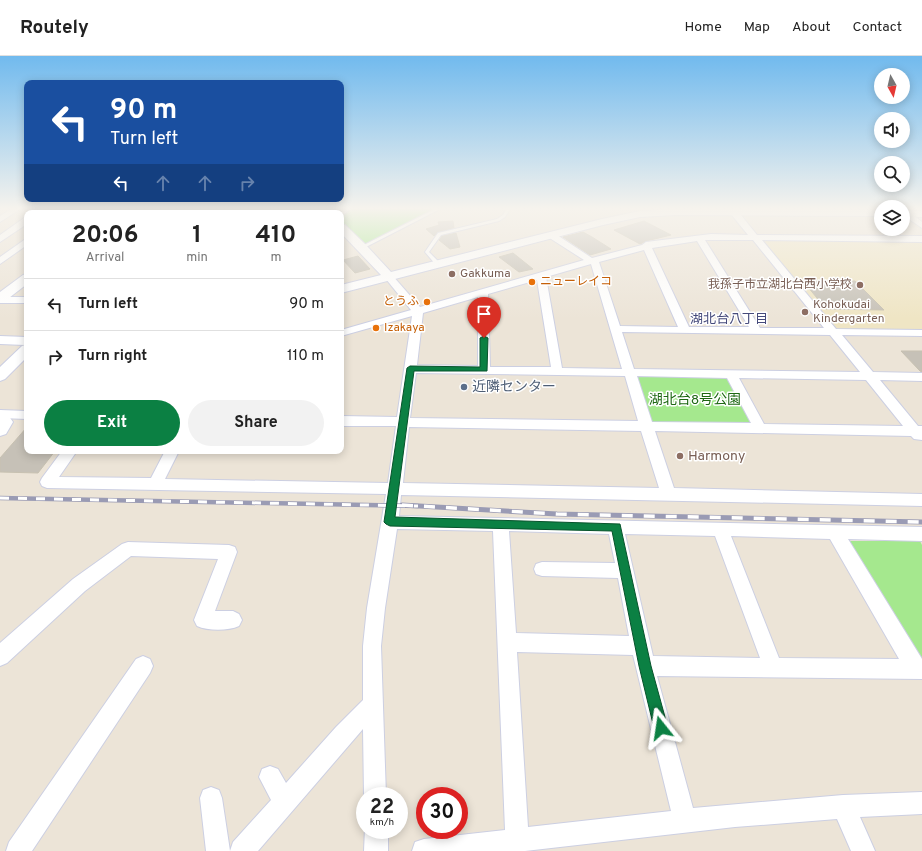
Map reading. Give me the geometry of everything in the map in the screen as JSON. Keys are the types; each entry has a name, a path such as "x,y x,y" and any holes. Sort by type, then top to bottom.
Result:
{"street":[{"path":"0,261 21,245"},
{"path":"344,288 512,245"},
{"path":"568,245 592,260 616,328 668,494"},
{"path":"344,332 646,245"},
{"path":"646,245 685,330"},
{"path":"703,245 757,331"},
{"path":"762,245 920,434"},
{"path":"362,247 418,311 402,422 390,522 376,608 372,646 375,787"},
{"path":"541,275 557,371"},
{"path":"0,299 24,280"},
{"path":"484,292 484,369"},
{"path":"0,299 24,300"},
{"path":"616,328 922,333"},
{"path":"0,340 24,341"},
{"path":"0,376 24,352"},
{"path":"410,368 922,377"},
{"path":"731,374 760,428"},
{"path":"1,421 14,420 24,416"},
{"path":"344,421 760,428 920,434"},
{"path":"68,454 47,482 922,500"},
{"path":"155,484 170,454"},
{"path":"390,522 922,534"},
{"path":"501,524 517,840"},
{"path":"616,527 645,666 685,820"},
{"path":"720,529 773,667"},
{"path":"835,532 919,669"},
{"path":"0,656 80,585 128,549 229,552 203,620 233,620"},
{"path":"542,569 625,571"},
{"path":"507,642 641,646"},
{"path":"18,851 142,666"},
{"path":"645,666 919,669"},
{"path":"242,851 343,734 374,704"},
{"path":"270,777 285,803"},
{"path":"211,798 218,851"},
{"path":"424,851 685,820 843,806 922,803"},
{"path":"843,806 863,851"},
{"path":"376,839 376,851"}],"lane":[{"path":"362,247 366,245"},
{"path":"432,245 427,252 438,264"}],"shaded area":[{"name":"我孫子市立湖北台西小学校","path":"764,245 922,245 922,330 835,329"}],"green space":[{"name":"湖北台8号公園","path":"630,372 731,374 760,428 647,426"},
{"path":"845,541 920,541 922,545 922,662"}],"building":[{"path":"445,245 459,245 460,247 450,249"},
{"path":"575,245 605,245 611,249 590,255"},
{"path":"513,253 533,269 519,272 499,257"},
{"path":"358,256 370,269 355,273 344,260"},
{"path":"803,281 855,281 884,310 826,309"},
{"path":"901,351 922,351 922,372 920,371"},
{"path":"24,430 24,454 53,454 38,473 0,472 0,458"}],"railway":[{"path":"0,498 418,506"},
{"path":"402,505 557,514 922,522"}],"place":[{"name":"Gakkuma","path":"452,274"},
{"name":"ニューレイコ","path":"532,282"},
{"name":"我孫子市立湖北台西小学校","path":"860,285"},
{"name":"とうふ","path":"427,302"},
{"name":"Kohokudai Kindergarten","path":"805,312"},
{"name":"Izakaya","path":"376,328"},
{"name":"近隣センター","path":"464,387"},
{"name":"Harmony","path":"680,456"}],"district":[{"name":"湖北台八丁目","path":"729,320"}],"route":[{"path":"484,338 484,369 410,368 390,522 616,527 645,666 661,728"}]}
